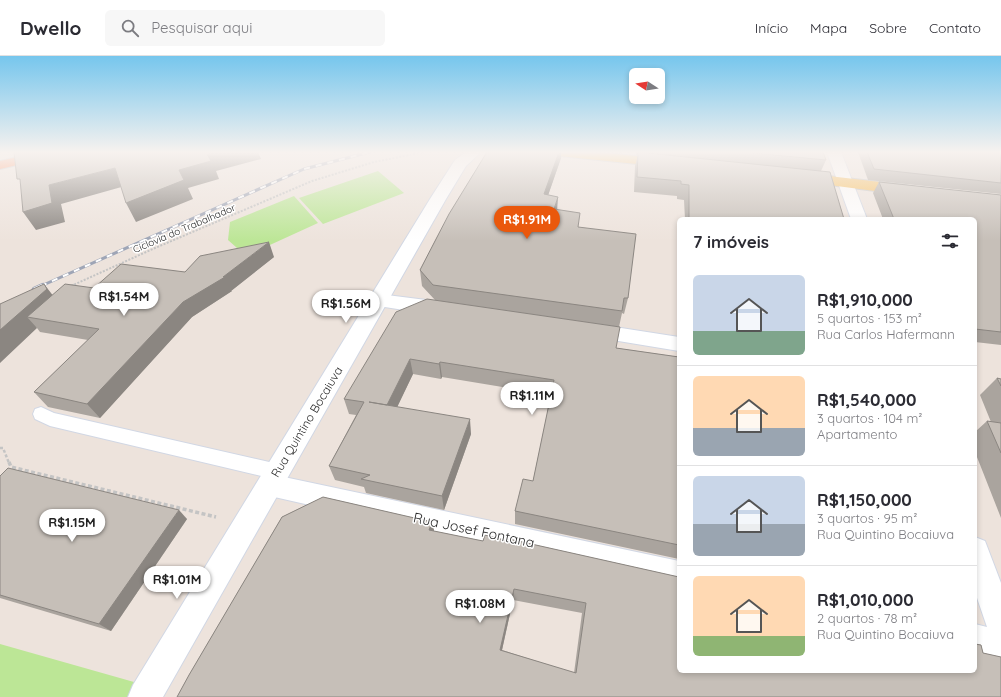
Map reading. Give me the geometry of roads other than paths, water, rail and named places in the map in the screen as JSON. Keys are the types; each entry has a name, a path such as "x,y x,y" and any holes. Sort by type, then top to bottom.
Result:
{"main road":[{"path":"836,182 923,192"}],"street":[{"name":"Rua Quintino Bocaiuva","path":"145,697 449,182"},
{"path":"846,183 858,217"},
{"path":"379,300 458,311"},
{"path":"569,328 677,344"},
{"name":"Rua Josef Fontana","path":"274,478 677,575"},
{"path":"977,556 1001,625"},
{"path":"977,640 1001,646"}],"lane":[{"path":"41,414 50,419 274,478"}],"railway":[{"path":"41,286 275,182"},
{"path":"34,289 43,285"}]}
